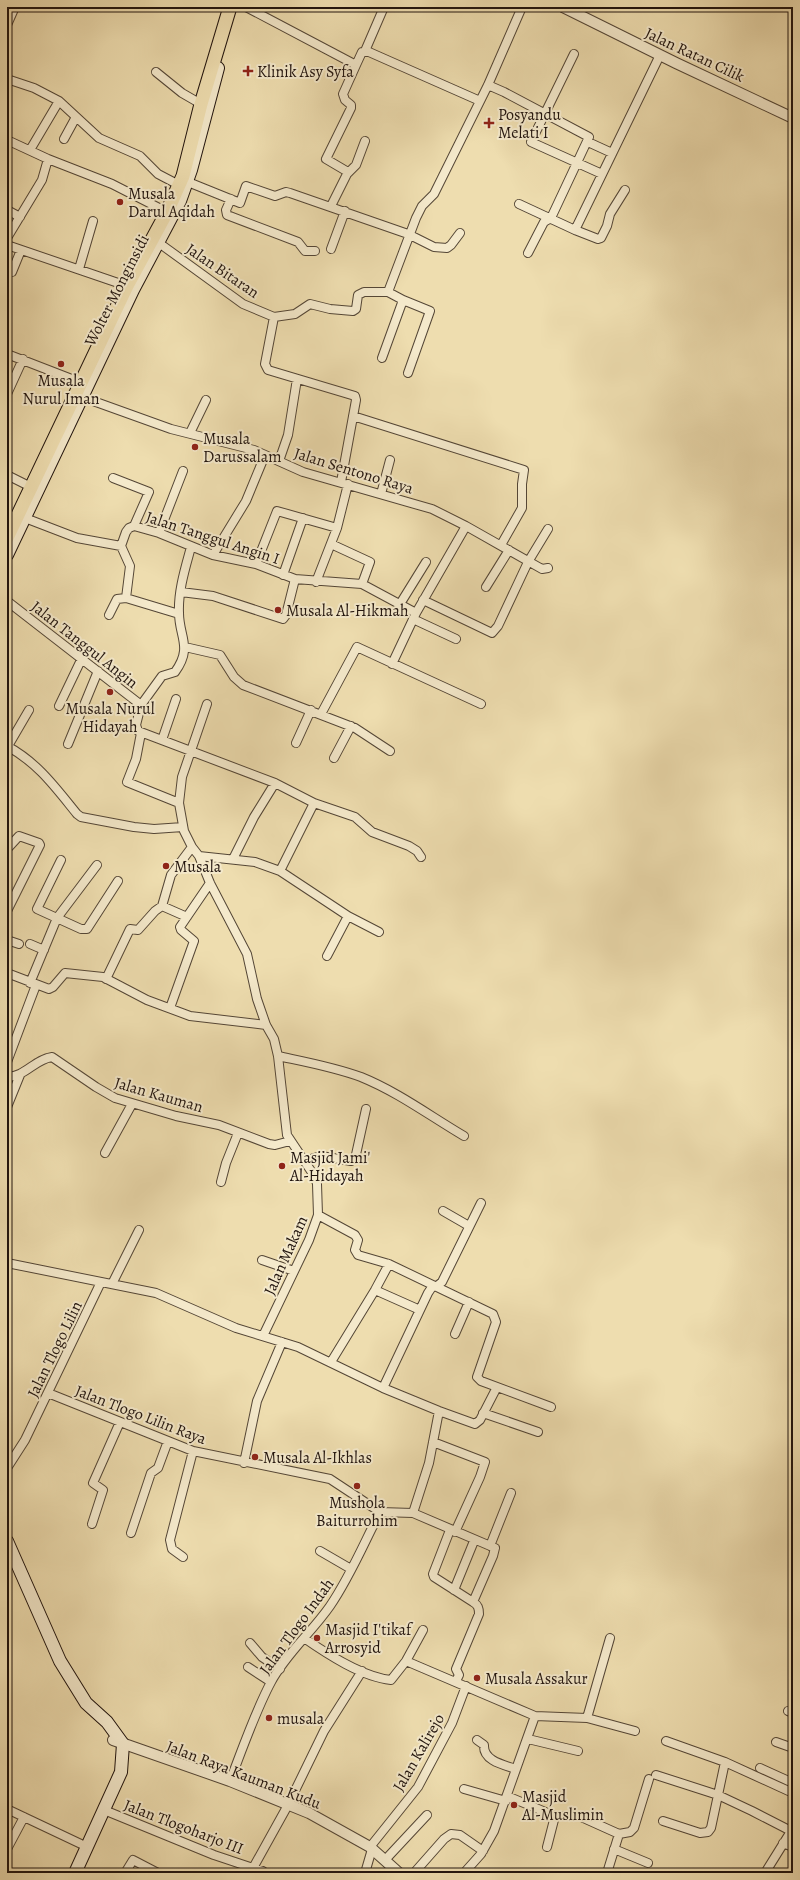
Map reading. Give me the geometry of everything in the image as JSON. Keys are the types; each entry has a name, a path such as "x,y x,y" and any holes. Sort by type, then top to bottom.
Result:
{"main road":[{"name":"Wolter Monginsidi","path":"189,184 183,176 201,104 230,7"},
{"name":"Wolter Monginsidi","path":"7,538 86,378 189,184 236,7"},
{"name":"Wolter Monginsidi","path":"7,555 82,397 86,378 127,286 167,212 189,184"},
{"path":"7,1541 60,1661 86,1703 107,1722 118,1742 121,1772 75,1872"},
{"path":"7,1558 41,1636 69,1690 82,1710 118,1742"},
{"path":"75,1872 81,1844 115,1769 118,1742"}],"street":[{"path":"7,24 15,7"},
{"path":"246,7 356,64"},
{"path":"348,172 326,159 351,108 343,94 362,52 365,51 384,7"},
{"path":"388,292 400,262 408,234 422,206 434,194 488,85 522,7"},
{"name":"Jalan Ratan Cilik","path":"563,7 793,118"},
{"path":"365,51 480,101"},
{"path":"574,54 531,142 602,174"},
{"path":"575,230 660,55"},
{"path":"156,72 182,92 201,104"},
{"path":"7,79 34,88 59,101 98,138 140,156 158,174 240,203 247,186 275,196 286,192 331,206 408,234 434,247 447,248 451,245 460,232"},
{"path":"488,85 588,135 588,142 551,218 544,222 528,253"},
{"path":"30,150 59,101"},
{"path":"64,139 76,117"},
{"path":"7,140 48,159 112,184 167,212"},
{"path":"331,206 348,172 356,165 365,141"},
{"path":"588,142 612,153"},
{"path":"7,238 42,180 48,159"},
{"path":"519,204 575,230 597,238 602,237 608,226 610,214 624,190"},
{"path":"230,199 226,210 227,216 298,242 305,251 315,251"},
{"path":"7,210 20,217"},
{"path":"331,249 345,211"},
{"path":"79,270 93,221"},
{"name":"Jalan Bitaran","path":"159,243 243,304 274,317"},
{"path":"7,245 127,286"},
{"path":"12,272 21,250"},
{"path":"316,582 337,528 356,400 354,395 271,372 266,366 268,346 274,317 294,314 310,304 333,310 353,311 356,309 358,294 388,292 430,311 408,373"},
{"path":"382,358 403,300"},
{"path":"7,354 86,378"},
{"path":"7,394 23,359"},
{"path":"279,461 288,435 297,380"},
{"name":"Jalan Sentono Raya","path":"82,397 165,427 254,450 303,472 432,509 501,545 528,562 542,569 548,568"},
{"path":"190,433 206,400"},
{"path":"353,416 524,470 522,484 522,508 501,545"},
{"path":"213,555 246,501 265,455"},
{"path":"381,494 390,460"},
{"path":"159,533 183,471"},
{"path":"7,475 31,487"},
{"path":"113,478 149,492 134,526"},
{"path":"256,564 276,511 337,528"},
{"path":"25,518 77,538 121,546 130,566 126,598"},
{"path":"282,575 303,518"},
{"name":"Jalan Tanggul Angin I","path":"121,546 126,532 129,528 134,526 159,533 213,555 256,564 295,579 316,582 362,584"},
{"path":"392,664 414,616 466,526"},
{"path":"423,600 492,632 498,626 528,562 548,529"},
{"path":"331,544 370,562 362,584 400,604 414,616 456,639"},
{"path":"141,704 162,676 175,672 185,647 179,614 182,578 191,547"},
{"path":"486,587 509,550"},
{"path":"400,604 426,562"},
{"path":"181,592 213,596 283,619 286,615 295,579"},
{"path":"109,615 117,599 126,598 179,614"},
{"name":"Jalan Tanggul Angin","path":"7,601 141,704 136,724 136,728 141,733"},
{"path":"185,647 220,655 234,677 243,685 350,726 390,751"},
{"path":"321,714 357,647 481,704"},
{"path":"59,706 82,658"},
{"path":"68,744 98,671"},
{"path":"162,740 176,699"},
{"path":"207,704 182,776 179,803 183,827 192,847 199,856 210,883 247,954 257,999 266,1025 274,1039 278,1056 287,1135 290,1142"},
{"path":"29,710 8,746 29,760 45,774 77,814 83,818 154,829 183,827"},
{"path":"296,743 311,710"},
{"path":"334,758 350,726"},
{"path":"179,803 127,782 136,759 141,733 192,750 275,783 314,804 355,817 372,832 409,846 417,851 421,857"},
{"path":"233,859 254,817 275,783"},
{"path":"280,871 314,804"},
{"path":"7,848 19,836 39,843 40,845 7,911"},
{"path":"106,979 130,929 138,930 155,911 162,906 170,878 192,847"},
{"path":"199,856 233,859 260,864 280,871 348,916 379,932"},
{"path":"61,860 37,908 81,929 87,929 118,881"},
{"path":"7,1062 44,950 57,918 97,865"},
{"path":"170,1008 194,943 194,940 180,929 210,883"},
{"path":"162,906 187,917"},
{"path":"328,956 348,916"},
{"path":"7,940 19,944"},
{"path":"30,944 44,950"},
{"path":"7,973 33,984 52,989 65,973 100,976 147,1000 190,1016 266,1025"},
{"path":"278,1056 339,1069 362,1078 394,1093 464,1136"},
{"name":"Jalan Kauman","path":"7,1077 20,1075 46,1058 52,1057 104,1092 132,1104 176,1116 218,1125 269,1144 275,1145 290,1142"},
{"path":"7,1107 20,1075"},
{"path":"105,1153 132,1104"},
{"path":"304,1161 321,1156 351,1160 355,1159 366,1110"},
{"path":"221,1182 226,1163 238,1133"},
{"name":"Jalan Makam","path":"263,1336 309,1240 318,1215 317,1184 315,1177 290,1142"},
{"path":"383,1388 431,1289 442,1282 481,1203"},
{"path":"443,1211 469,1226"},
{"path":"318,1215 356,1235 358,1240 355,1250 358,1255 389,1264 493,1314 496,1318 496,1322 477,1377 478,1380 551,1408"},
{"path":"112,1284 139,1230"},
{"path":"262,1260 294,1271"},
{"path":"7,1263 156,1293 236,1328 298,1347 383,1388 439,1412 475,1424 478,1422 496,1387"},
{"path":"331,1362 389,1264"},
{"name":"Jalan Tlogo Lilin","path":"7,1468 25,1440 101,1282"},
{"path":"375,1290 420,1310"},
{"path":"455,1334 469,1302"},
{"path":"244,1463 257,1401 282,1342"},
{"name":"Jalan Tlogo Lilin Raya","path":"48,1393 194,1451 244,1463 330,1479 380,1512"},
{"path":"413,1513 429,1463 439,1412"},
{"path":"483,1413 538,1432"},
{"path":"92,1524 103,1490 93,1483 120,1422"},
{"path":"131,1533 151,1473 158,1468 168,1441"},
{"path":"433,1442 485,1462 480,1477 432,1574 434,1577 473,1602 479,1608 479,1614 456,1669 459,1675 456,1681"},
{"path":"183,1557 172,1549 170,1540 194,1451"},
{"path":"490,1546 511,1493"},
{"path":"380,1512 413,1513 474,1541 495,1548 473,1602"},
{"name":"Jalan Tlogo Indah","path":"230,1781 271,1682 331,1604 380,1512"},
{"path":"454,1590 474,1541"},
{"path":"320,1550 351,1569"},
{"path":"304,1638 331,1657 362,1671 391,1680 406,1661 423,1630"},
{"path":"587,1718 610,1638"},
{"path":"250,1643 262,1657 280,1669"},
{"path":"406,1661 456,1681 535,1716 587,1718 635,1731"},
{"path":"248,1667 271,1682"},
{"name":"Jalan Tlogoharjo III","path":"104,1810 214,1855 253,1868 288,1805 324,1731 362,1671"},
{"name":"Jalan Kalirejo","path":"371,1848 418,1787 452,1723 466,1686"},
{"path":"464,1873 483,1851 494,1831 507,1799 535,1716"},
{"path":"528,1739 578,1751"},
{"path":"477,1740 484,1745 484,1751 491,1759 516,1769"},
{"path":"666,1740 724,1762 793,1793"},
{"name":"Jalan Raya Kauman Kudu","path":"118,1742 230,1781 309,1813 371,1848 397,1872"},
{"path":"776,1742 793,1748"},
{"path":"663,1821 700,1833 708,1832 711,1828 724,1762"},
{"path":"760,1768 793,1783"},
{"path":"464,1789 507,1799 555,1816 579,1816 619,1834 630,1832 634,1828 653,1777 718,1796 792,1829 767,1873"},
{"path":"7,1809 81,1844"},
{"path":"385,1860 427,1815"},
{"path":"547,1847 555,1816"},
{"path":"7,1849 24,1817"},
{"path":"414,1873 444,1839 451,1834 460,1835 483,1851"},
{"path":"607,1873 619,1834"},
{"path":"783,1843 793,1847"},
{"path":"365,1873 371,1848"},
{"path":"614,1849 648,1863"},
{"path":"125,1873 133,1860 159,1873"},
{"path":"253,1868 264,1871 264,1873"}],"place":[{"name":"Klinik Asy Syfa","path":"248,71"},
{"name":"Posyandu Melati I","path":"489,123"},
{"name":"Musala Darul Aqidah","path":"120,202"},
{"name":"Musala Nurul Iman","path":"61,364"},
{"name":"Musala Darussalam","path":"195,447"},
{"name":"Musala Al-Hikmah","path":"278,610"},
{"name":"Musala Nurul Hidayah","path":"110,692"},
{"name":"Musala","path":"166,866"},
{"name":"Masjid Jami' Al-Hidayah","path":"282,1166"},
{"name":"Musala Al-Ikhlas","path":"255,1457"},
{"name":"Mushola Baiturrohim","path":"357,1486"},
{"name":"Masjid I'tikaf Arrosyid","path":"317,1638"},
{"name":"Musala Assakur","path":"477,1678"},
{"name":"musala","path":"269,1718"},
{"name":"Masjid Al-Muslimin","path":"514,1805"}]}
